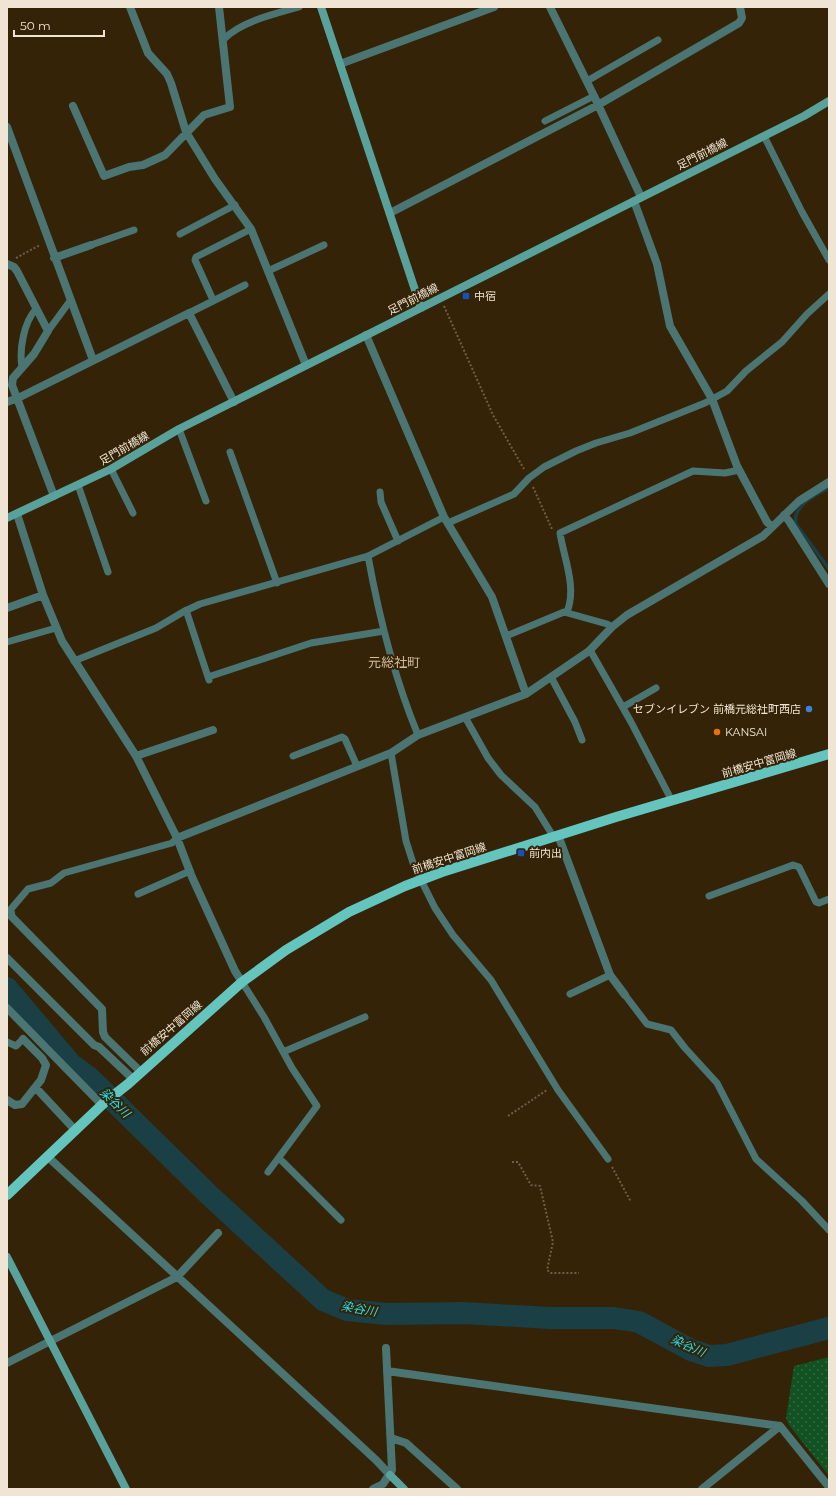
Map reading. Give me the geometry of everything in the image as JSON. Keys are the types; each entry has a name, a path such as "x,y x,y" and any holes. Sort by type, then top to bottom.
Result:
{"main road":[{"path":"321,7 421,308"},
{"name":"足門前橋線","path":"7,518 111,469 179,429 764,136 829,101"},
{"name":"前橋安中富岡線","path":"103,1103 134,1078 242,982 286,950 331,922 386,894 421,879 556,836 829,754"},
{"path":"7,1195 76,1131 103,1103"},
{"path":"7,1257 126,1489"},
{"path":"390,1475 404,1489"}],"street":[{"path":"130,7 148,54 166,74 171,83 186,132 215,179 251,229 306,365"},
{"path":"73,106 104,176 129,166 143,165 160,157 172,148 204,115 230,106 224,39 219,7"},
{"path":"340,64 494,7"},
{"path":"550,7 594,96 637,199 657,264 670,326 712,399 739,470 772,527"},
{"path":"390,213 598,105 739,23 742,18 740,7"},
{"path":"7,127 48,242 93,360"},
{"path":"54,258 91,245"},
{"path":"9,264 17,271 48,331 34,354 10,380 54,496"},
{"path":"7,402 18,398 188,313 234,402"},
{"path":"366,335 446,520 492,597 526,694"},
{"path":"176,838 391,752 418,735 526,694 590,650 612,627 637,609 763,536 799,501 829,482"},
{"path":"17,514 43,595 56,628 74,661 136,756 176,838 235,970 242,982"},
{"path":"784,515 829,584"},
{"path":"7,608 43,595"},
{"path":"136,756 212,730"},
{"path":"556,836 610,975 625,995"},
{"path":"12,917 102,1009 104,1037 134,1078"},
{"path":"7,958 94,1045 99,1047 134,1078"},
{"path":"7,1008 103,1103"},
{"path":"7,1100 20,1106 36,1088 45,1074 46,1065 42,1058 23,1039"},
{"path":"36,1088 76,1131"},
{"path":"48,1157 390,1475"},
{"path":"7,1363 177,1277 218,1233"},
{"path":"374,1489 384,1484 390,1475 392,1467 386,1348"},
{"path":"387,1371 780,1426 829,1487"},
{"path":"702,1489 780,1426"},
{"path":"391,1438 406,1443 457,1489"}],"lane":[{"path":"224,39 230,33 250,24 299,8"},
{"path":"587,81 658,40"},
{"path":"544,121 594,96"},
{"path":"764,136 802,212 829,260"},
{"path":"180,234 235,205"},
{"path":"213,300 194,260 196,257 251,229"},
{"path":"91,245 134,230"},
{"path":"268,271 324,245"},
{"path":"188,313 244,285"},
{"path":"74,661 156,628 186,610 200,604 368,556 446,520 514,494 529,478 554,462 576,451 596,442 630,433 712,399 727,391 746,371 782,342 807,314 829,294"},
{"path":"48,331 70,301"},
{"path":"22,367 22,344 32,313 36,309"},
{"path":"179,429 206,501"},
{"path":"230,452 277,583"},
{"path":"111,469 133,513"},
{"path":"567,612 569,607 570,574 560,533 693,471 725,473 739,470"},
{"path":"78,485 108,572"},
{"path":"380,492 381,502 398,541"},
{"path":"368,556 384,631 408,712 418,735"},
{"path":"186,610 209,679 311,643 384,631"},
{"path":"506,636 567,612 607,624 612,627"},
{"path":"7,642 56,628"},
{"path":"590,650 623,707 672,801"},
{"path":"551,677 575,722 582,740"},
{"path":"623,707 656,688"},
{"path":"465,717 488,758 501,775 535,807 556,836"},
{"path":"293,756 342,737 345,739 357,766"},
{"path":"391,752 406,841 414,866 435,908 453,935 490,980 555,1085 608,1159"},
{"path":"12,917 11,909 31,888 50,883 64,873 172,843 176,838"},
{"path":"709,896 793,865 799,867 816,902 819,903 829,899"},
{"path":"138,894 190,871"},
{"path":"570,994 610,975"},
{"path":"242,982 316,1106 268,1172"},
{"path":"625,995 647,1024 671,1030 685,1048 717,1083 756,1159 802,1201 829,1230"},
{"path":"283,1052 365,1017"},
{"path":"7,1042 16,1046 23,1039"},
{"path":"279,1158 342,1220"}],"path":[{"path":"9,264 17,257 48,242"},
{"path":"440,298 493,415 529,478 551,528 560,533"},
{"path":"508,1116 555,1085"},
{"path":"608,1159 631,1202"},
{"path":"512,1162 518,1162 531,1185 540,1186 553,1242 547,1270 551,1273 579,1273"}],"green space":[{"path":"829,1357 829,1476 789,1425 786,1418 794,1366"}],"waterway":[{"path":"829,488 806,502 801,507 796,518 796,524 829,569"},
{"name":"染谷川","path":"7,988 71,1064 90,1078 208,1194 323,1300 347,1310 386,1314 464,1313 550,1318 614,1318 639,1322 691,1350 709,1356 727,1355 829,1328"}],"place":[{"name":"中宿","path":"466,296"},
{"name":"セブンイレブン 前橋元総社町西店","path":"809,709"},
{"name":"KANSAI","path":"717,732"},
{"name":"前内出","path":"521,853"}],"district":[{"name":"元総社町","path":"394,662"}]}
